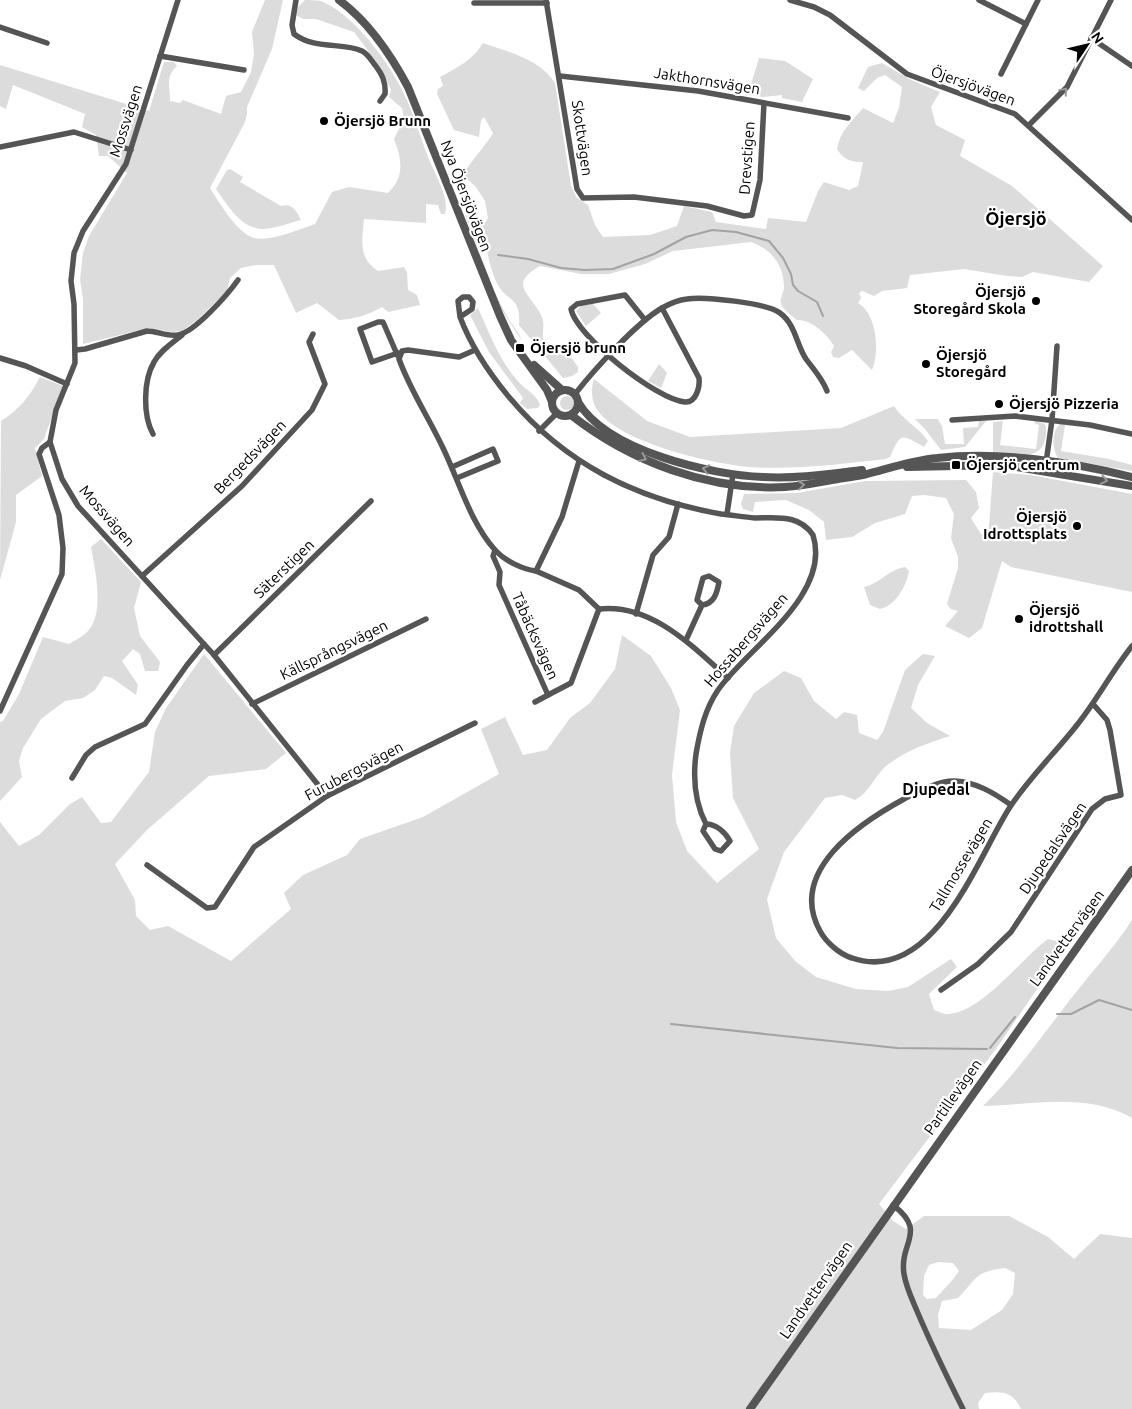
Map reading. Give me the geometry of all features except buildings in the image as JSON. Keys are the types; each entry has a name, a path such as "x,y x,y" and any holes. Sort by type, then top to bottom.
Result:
{"street":[{"name":"Mossvägen","path":"178,0 126,164 83,231 74,254 71,281 76,350 75,363 56,410 50,442 58,471 74,500 214,655 327,796"},
{"path":"296,0 292,26 294,34 300,38 325,46 360,50 366,53 383,78 385,94 380,101"},
{"name":"Nya Öjersjövägen","path":"339,0 355,13 377,38 397,66 408,87 484,281 515,347 547,390 557,413"},
{"name":"Öjersjövägen","path":"790,0 814,7 834,18 907,74 953,93 1006,110 1030,125 1132,220"},
{"path":"814,7 817,0"},
{"path":"979,0 1026,24"},
{"path":"1001,74 1038,0"},
{"path":"1030,125 1067,87 1112,0"},
{"path":"474,3 547,1"},
{"name":"Skottvägen","path":"547,1 577,189 583,198 634,197 707,206 744,216 752,214"},
{"path":"0,26 47,43"},
{"path":"1092,38 1132,66"},
{"path":"160,56 244,70"},
{"name":"Jakthornsvägen","path":"560,76 638,83 764,102 848,118"},
{"name":"Drevstigen","path":"752,214 760,180 760,146 764,102"},
{"path":"0,147 74,132 130,150"},
{"path":"153,434 145,410 153,364 221,300 238,280"},
{"path":"645,320 625,295 572,307 574,316 609,357 651,387 685,402 691,400 698,389 699,378 662,308"},
{"path":"827,391 819,374 806,360 792,327 779,312 758,305 697,298 678,301 662,308 645,320 575,394 578,402 591,419 634,445 682,464 733,474 781,477 900,467 1004,465 1045,470 1132,486"},
{"name":"Hossabergsvägen","path":"460,317 475,350 504,391 539,431 578,461 622,484 678,504 727,514 796,520 808,528 813,535 816,552 814,565 798,600 777,628 728,678 712,700 704,719 694,765 696,790 706,824 703,831 715,849 720,850 726,847 730,841 727,836 716,826 706,824"},
{"name":"Tåbäcksvägen","path":"475,350 459,357 408,350 399,355 394,354 372,362 360,329 383,322 399,355 410,386 452,467 479,527 495,550 493,556 500,572 499,585 548,695"},
{"path":"76,350 147,331 156,331 171,336 183,334"},
{"name":"Nya Öjersjövägen","path":"509,333 540,372 562,390 575,394"},
{"name":"Bergedsvägen","path":"142,576 242,486 316,404 325,384 309,342 313,334"},
{"path":"1045,470 1052,420 1057,346"},
{"path":"0,358 26,366 67,384"},
{"path":"552,402 555,396 562,390"},
{"path":"539,431 557,413 564,416 571,415 577,410 578,402"},
{"path":"571,415 598,434 650,462 706,481 786,487 868,474 876,470"},
{"path":"952,420 999,416 1052,420 1132,434"},
{"path":"0,711 62,574 63,548 59,514 39,454 42,448 50,442"},
{"path":"452,467 493,449 498,460 457,478"},
{"path":"900,467 938,458 964,456 1046,460 1132,477"},
{"path":"536,571 562,517 578,461"},
{"path":"727,514 733,474"},
{"name":"Säterstigen","path":"214,655 371,501"},
{"path":"636,614 653,555 669,537 678,504"},
{"path":"495,550 509,561 579,590 599,609 621,608 668,627 686,640 728,678"},
{"path":"686,640 702,606 713,601 719,584 717,579 709,576 701,581 697,600 702,606"},
{"name":"Tåbäcksvägen","path":"535,702 571,683 599,609"},
{"name":"Källsprångsvägen","path":"252,704 426,619"},
{"path":"72,778 86,755 95,747 146,724 204,644"},
{"name":"Tallmossevägen","path":"1011,805 985,788 953,780 930,787 877,814 844,840 819,871 814,882 812,908 822,934 842,954 860,960 889,959 917,945 932,933 953,907 976,870 1011,805 1093,704 1132,646"},
{"name":"Djupedalsvägen","path":"941,990 978,964 1011,932 1092,809 1105,799 1121,795 1107,720 1093,704"},
{"name":"Furubergsvägen","path":"147,865 208,908 215,907 254,847 327,796 475,723"},
{"name":"Landvettervägen","path":"1024,1021 1132,870"},
{"name":"Partillevägen","path":"905,1188 1024,1021"},
{"name":"Landvettervägen","path":"750,1409 905,1188"},
{"path":"893,1205 906,1216 910,1224 904,1267 908,1288 935,1352 963,1409"}],"shaded area":[{"path":"265,0 283,0 272,49 247,107 244,124 210,188 241,230 254,238 261,239 285,234 315,224 332,192 349,187 388,193 397,181 400,161 394,139 404,119 402,108 389,97 391,90 381,68 354,32 316,19 303,19 296,15 298,7 305,0 321,1 349,19 387,64 405,96 443,193 446,208 445,214 441,214 438,205 426,204 426,223 364,219 363,248 367,260 378,271 404,267 407,272 408,290 417,295 420,305 388,312 382,307 361,316 339,320 317,303 296,313 274,265 256,265 241,268 230,278 227,291 197,320 182,331 172,332 149,328 83,344 83,299 80,280 83,253 89,236 127,173 108,156 99,156 96,135 82,127 85,114 13,85 6,109 0,106 0,65 149,111 164,62 174,62 177,66 170,78 170,101 180,103 183,100 221,114 226,96 241,92 251,72 254,54 252,32"},
{"path":"483,43 513,53 532,62 549,75 555,83 571,186 577,198 588,205 595,225 603,237 650,235 677,226 684,206 712,212 716,222 766,229 768,218 806,222 818,191 824,182 849,190 858,186 863,162 848,160 837,149 841,137 855,117 863,108 893,123 899,108 902,87 885,75 877,78 864,91 858,88 868,67 882,63 911,80 940,92 931,107 936,125 965,140 960,156 1012,186 1103,266 1089,282 1033,272 1022,277 964,269 910,275 907,288 882,291 874,296 862,291 859,293 861,298 858,303 869,316 875,334 876,353 872,370 852,350 839,358 833,357 831,352 834,346 823,332 808,322 797,320 785,310 781,304 784,287 779,265 765,249 751,242 673,251 645,264 609,274 581,274 540,266 525,279 523,284 524,290 542,317 543,341 564,351 578,367 578,372 563,378 519,325 516,304 502,291 495,279 482,228 488,218 485,201 476,187 463,175 493,133 484,117 481,120 479,137 454,130 437,94 438,89 443,86 440,77 459,67"},
{"path":"759,58 785,61 813,79 802,102 782,98 782,95 763,97 748,94"},
{"path":"230,169 243,177 240,182 281,206 291,207 296,211 301,220 262,229 254,228 241,220 216,189 227,170"},
{"path":"465,215 474,218 474,229 479,251"},
{"path":"479,251 493,289 484,268"},
{"path":"493,289 507,316 522,341 501,309"},
{"path":"593,304 601,313 586,326 576,311 581,306"},
{"path":"478,308 505,364 520,383 536,398 540,405 538,408 527,409 520,403 523,398 489,352 470,315"},
{"path":"659,364 667,373 661,388 648,381"},
{"path":"40,377 63,386 44,439 35,448 42,476 16,495 16,522 0,580 1,421 24,402"},
{"path":"594,379 647,421 690,437 841,428 894,406 928,441 924,447 911,440 902,438 897,443 890,457 886,459 801,467 767,468 733,465 666,449 643,441 623,431 607,420 596,408 592,397"},
{"path":"564,396 570,396 574,403 570,410 564,410 560,406 560,400"},
{"path":"915,419 938,419 942,426 945,444 964,444 963,428 978,427 979,421 986,421 965,447 941,450"},
{"path":"1003,421 1000,445 1036,449 1039,425 1034,423 1036,421 1046,426 1042,447 1031,454 1024,455 993,454 993,422"},
{"path":"1061,423 1065,425 1061,451 1132,465 1132,471 1058,458 1054,435 1055,430"},
{"path":"993,472 1031,475 1132,494 1132,592 1011,567 1002,561 982,628 969,638 945,626 958,611 951,609 947,604 958,568 958,557 951,538 954,514 946,498 924,495 912,496 905,514 875,523 852,537 826,540 824,522 809,510 786,500 755,502 753,512 743,509 741,504 744,494 797,493 865,481 966,480 976,492 979,508 971,518 981,534 988,539"},
{"path":"101,539 141,582 134,608 140,636 160,662 158,671 145,671 140,654 133,649 122,661 138,685 136,695 112,678 104,676 95,690 83,698 65,701 41,719 23,748 19,761 22,777 0,801 0,722 3,721 19,694 43,637 69,644 86,633 93,623 96,613 97,590 91,547"},
{"path":"905,567 909,571 908,577 903,589 891,604 880,609 870,605 864,587 875,583 893,571"},
{"path":"622,635 651,656 671,688 680,710 672,775 676,822 687,851 717,883 759,849 733,798 730,753 734,726 754,693 784,671 801,678 814,701 836,719 844,712 857,715 859,733 877,740 883,732 905,670 923,654 935,656 918,685 911,708 927,723 950,736 917,748 893,761 882,770 868,789 855,800 842,795 825,798 784,852 767,899 776,938 795,961 816,977 856,989 888,991 908,987 951,959 957,967 929,994 934,1010 947,1014 962,1011 975,1004 1001,983 1048,939 1068,944 998,1046 879,1204 893,1221 906,1229 924,1216 1009,1216 1048,1237 1074,1259 1100,1234 1132,1238 1132,1409 1021,1409 1011,1396 997,1392 985,1393 978,1403 979,1409 0,1409 0,822 19,846 39,835 70,804 82,797 101,823 111,822 149,772 155,732 166,708 204,654 286,753 266,769 209,776 147,830 115,864 135,900 136,916 150,930 168,926 231,961 291,909 284,893 303,875 347,855 360,839 423,817 499,774 481,729 505,717 523,755 547,750 570,718 590,703 615,669","holes":["938,1262 953,1263 959,1271 936,1298 927,1299 923,1295 924,1276 929,1265","1005,1268 1015,1273 1013,1294 1002,1310 971,1330 939,1328 938,1315 942,1301 958,1298 981,1274"]},
{"path":"1132,920 1132,1118 1115,1110 1097,1105 1078,1103 1059,1102 983,1106 1019,1066"}],"waterway":[{"path":"498,255 528,259 561,268 585,270 613,269 654,254 686,237 712,230 736,232 769,241 783,258 791,274 793,285 798,291 817,302 823,316"},
{"path":"1057,1014 1071,1014 1099,1000 1132,1010"},
{"path":"990,1048 1015,1017"},
{"path":"671,1024 897,1048 987,1049"}],"place":[{"name":"Öjersjö Brunn","path":"324,121"},
{"name":"Öjersjö Storegård Skola","path":"1036,301"},
{"name":"Öjersjö brunn","path":"520,348"},
{"name":"Öjersjö Storegård","path":"926,364"},
{"name":"Öjersjö Pizzeria","path":"999,404"},
{"name":"Öjersjö centrum","path":"956,465"},
{"name":"Öjersjö Idrottsplats","path":"1077,526"},
{"name":"Öjersjö idrottshall","path":"1019,619"}],"district":[{"name":"Öjersjö","path":"1016,219"},
{"name":"Djupedal","path":"936,789"}]}
